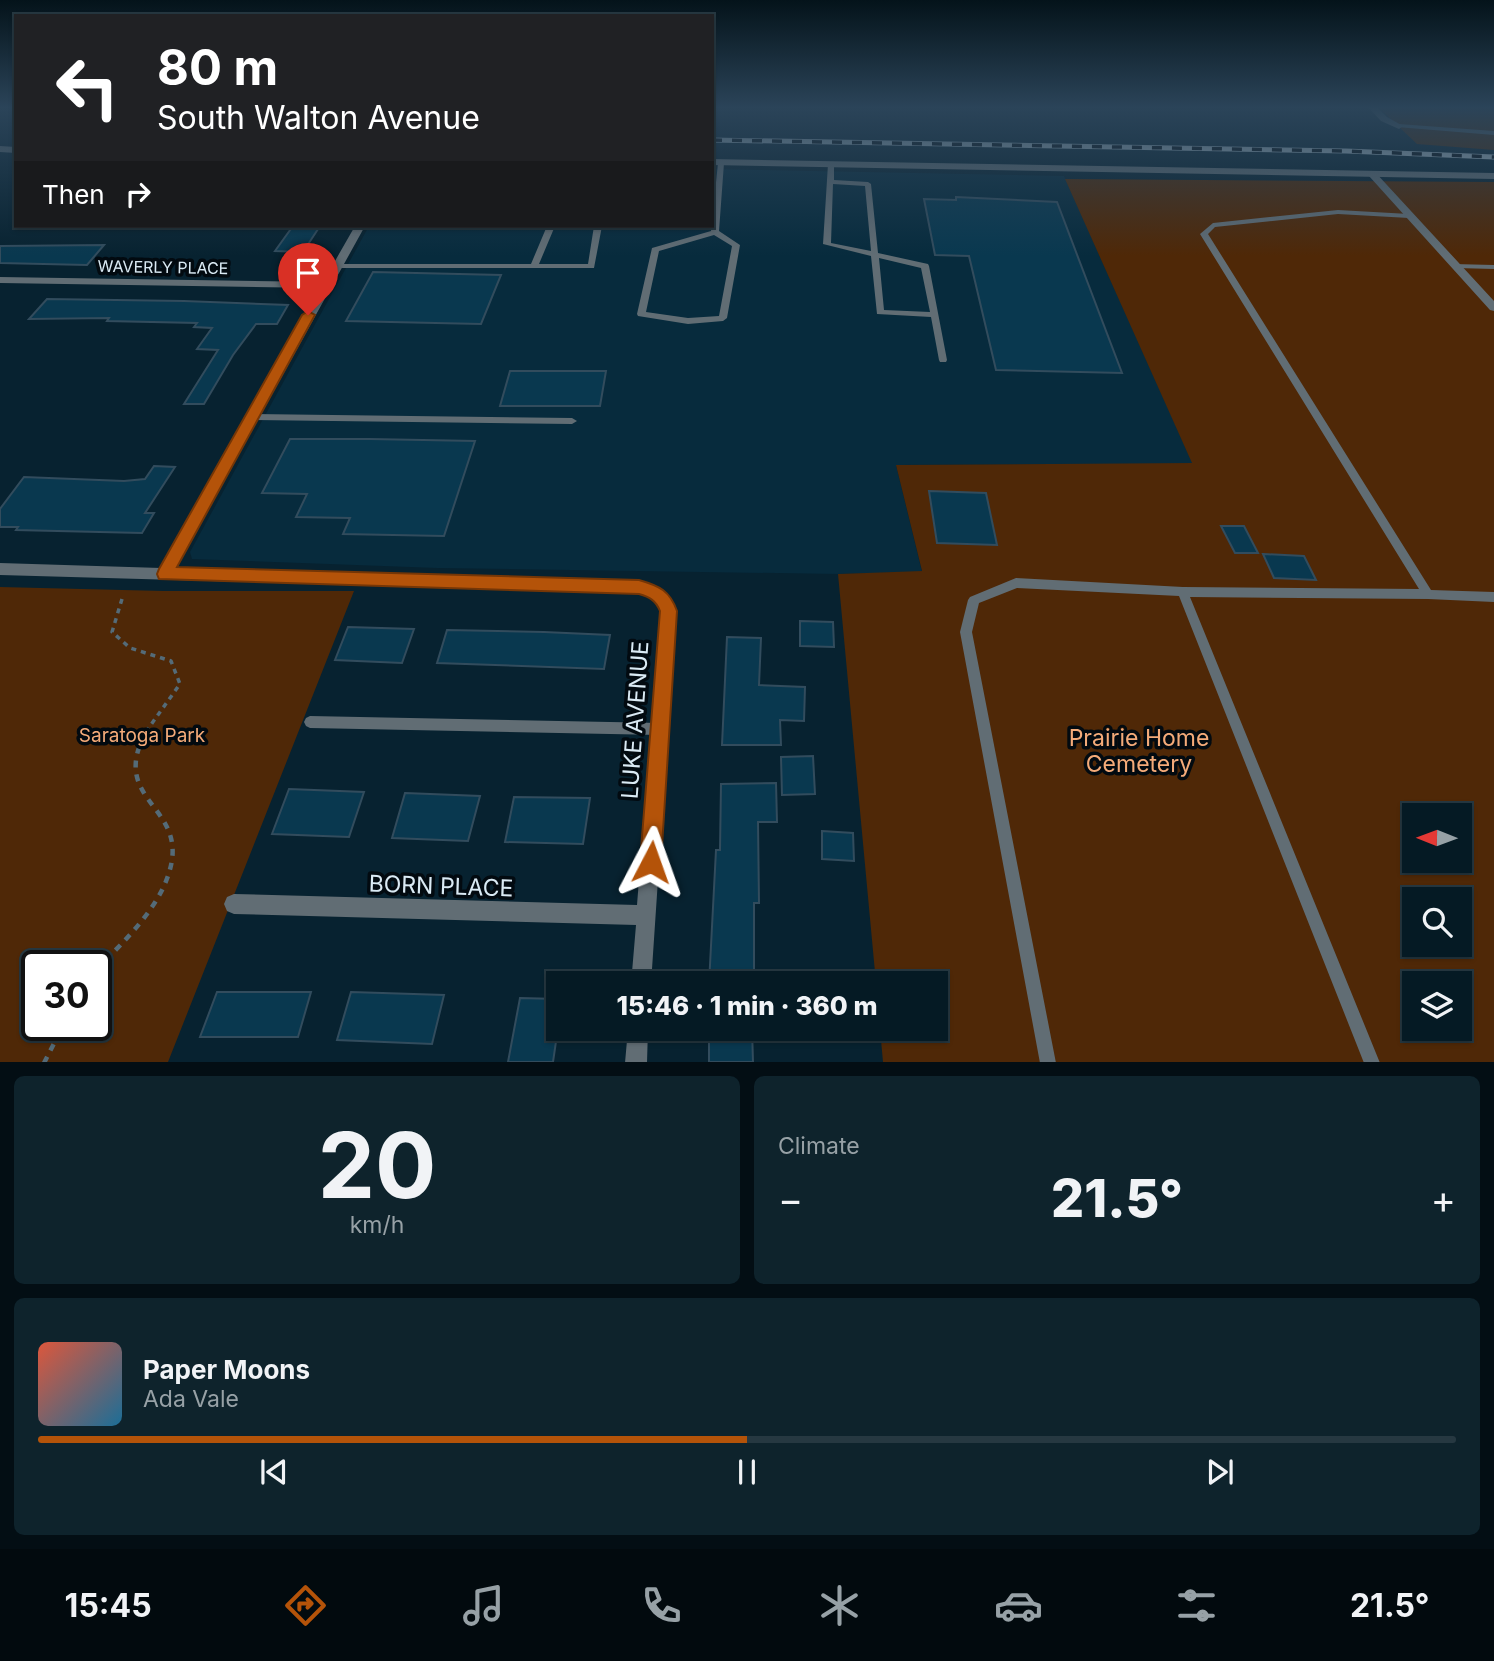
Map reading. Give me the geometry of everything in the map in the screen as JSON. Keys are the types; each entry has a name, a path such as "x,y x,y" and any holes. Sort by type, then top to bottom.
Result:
{"street":[{"path":"717,162 1494,176"},
{"path":"1372,174 1494,308"},
{"path":"0,569 165,574 359,228"},
{"name":"WAVERLY PLACE","path":"0,280 326,285"},
{"name":"LUKE AVENUE","path":"165,574 625,586 654,591 664,600 668,611 642,971"},
{"name":"BORN PLACE","path":"234,904 647,915"},
{"path":"636,1062 637,1041"}],"lane":[{"path":"715,232 717,162"},
{"path":"831,164 827,244 925,266 943,360"},
{"path":"830,182 868,184 880,312 935,315"},
{"path":"1409,216 1338,212 1303,214 1273,220 1213,225 1204,234 1428,594"},
{"path":"534,266 550,228"},
{"path":"337,266 591,267 598,228"},
{"path":"715,232 736,245 723,318 688,321 641,314 655,250 715,232"},
{"path":"1455,266 1494,267"},
{"path":"252,417 572,421"},
{"path":"1048,1062 966,632 974,600 1016,583 1183,592 1494,597"},
{"path":"1183,592 1373,1062"},
{"path":"310,722 661,729"}],"path":[{"path":"112,953 145,918 169,877 173,850 166,823 141,788 133,767 147,727 180,684 171,661 134,650 118,642 112,632 122,599"},
{"path":"44,1062 55,1041"}],"shaded area":[{"path":"714,169 1064,176 1193,464 896,465 922,572 838,574 437,568 192,559 190,552 368,228 714,228"}],"green space":[{"name":"Prairie Home Cemetery","path":"1065,179 1494,182 1494,1062 883,1062 881,1041 948,1041 948,971 875,971 838,574 922,571 896,465 1192,463"},
{"name":"Saratoga Park","path":"0,587 164,591 354,591 168,1062 0,1062"}],"building":[{"path":"956,197 1057,202 1122,373 996,370 969,256 935,255 924,199 956,200"},
{"path":"292,228 319,228 303,252 275,251"},
{"path":"104,245 87,265 0,263 0,246"},
{"path":"373,272 501,275 481,324 346,321"},
{"path":"47,299 288,305 277,324 256,324 233,355 204,404 184,404 218,350 197,349 212,328 194,327 197,323 107,321 109,318 29,319"},
{"path":"510,371 606,371 600,406 500,406"},
{"path":"290,439 475,441 444,536 343,534 350,518 296,517 307,494 262,493"},
{"path":"154,466 175,467 145,513 154,513 142,533 16,530 18,527 0,527 0,509 24,477 124,481 145,479"},
{"path":"929,491 986,493 997,545 937,543"},
{"path":"1221,526 1244,526 1258,553 1235,553"},
{"path":"1263,554 1304,556 1316,580 1274,578"},
{"path":"800,621 833,622 834,647 800,646"},
{"path":"348,627 414,629 402,663 335,660"},
{"path":"447,630 610,635 604,669 437,663"},
{"path":"727,637 761,638 759,685 805,687 804,721 780,720 781,745 722,745"},
{"path":"813,756 815,794 782,795 781,757"},
{"path":"776,783 777,822 758,822 759,903 754,903 754,971 710,971 716,850 720,850 721,784"},
{"path":"289,789 364,792 349,837 272,834"},
{"path":"405,793 480,796 468,841 392,838"},
{"path":"514,797 590,798 583,844 505,842"},
{"path":"822,831 853,833 854,861 822,859"},
{"path":"217,992 311,992 298,1037 200,1037"},
{"path":"351,992 444,995 432,1044 337,1040"},
{"path":"520,998 546,999 546,1041 556,1041 553,1062 508,1062"},
{"path":"709,1041 752,1041 753,1062 709,1062"}],"railway":[{"path":"1483,157 1494,157"}],"route":[{"path":"308,315 165,574 639,587 654,591 664,600 668,611 651,862"}]}
